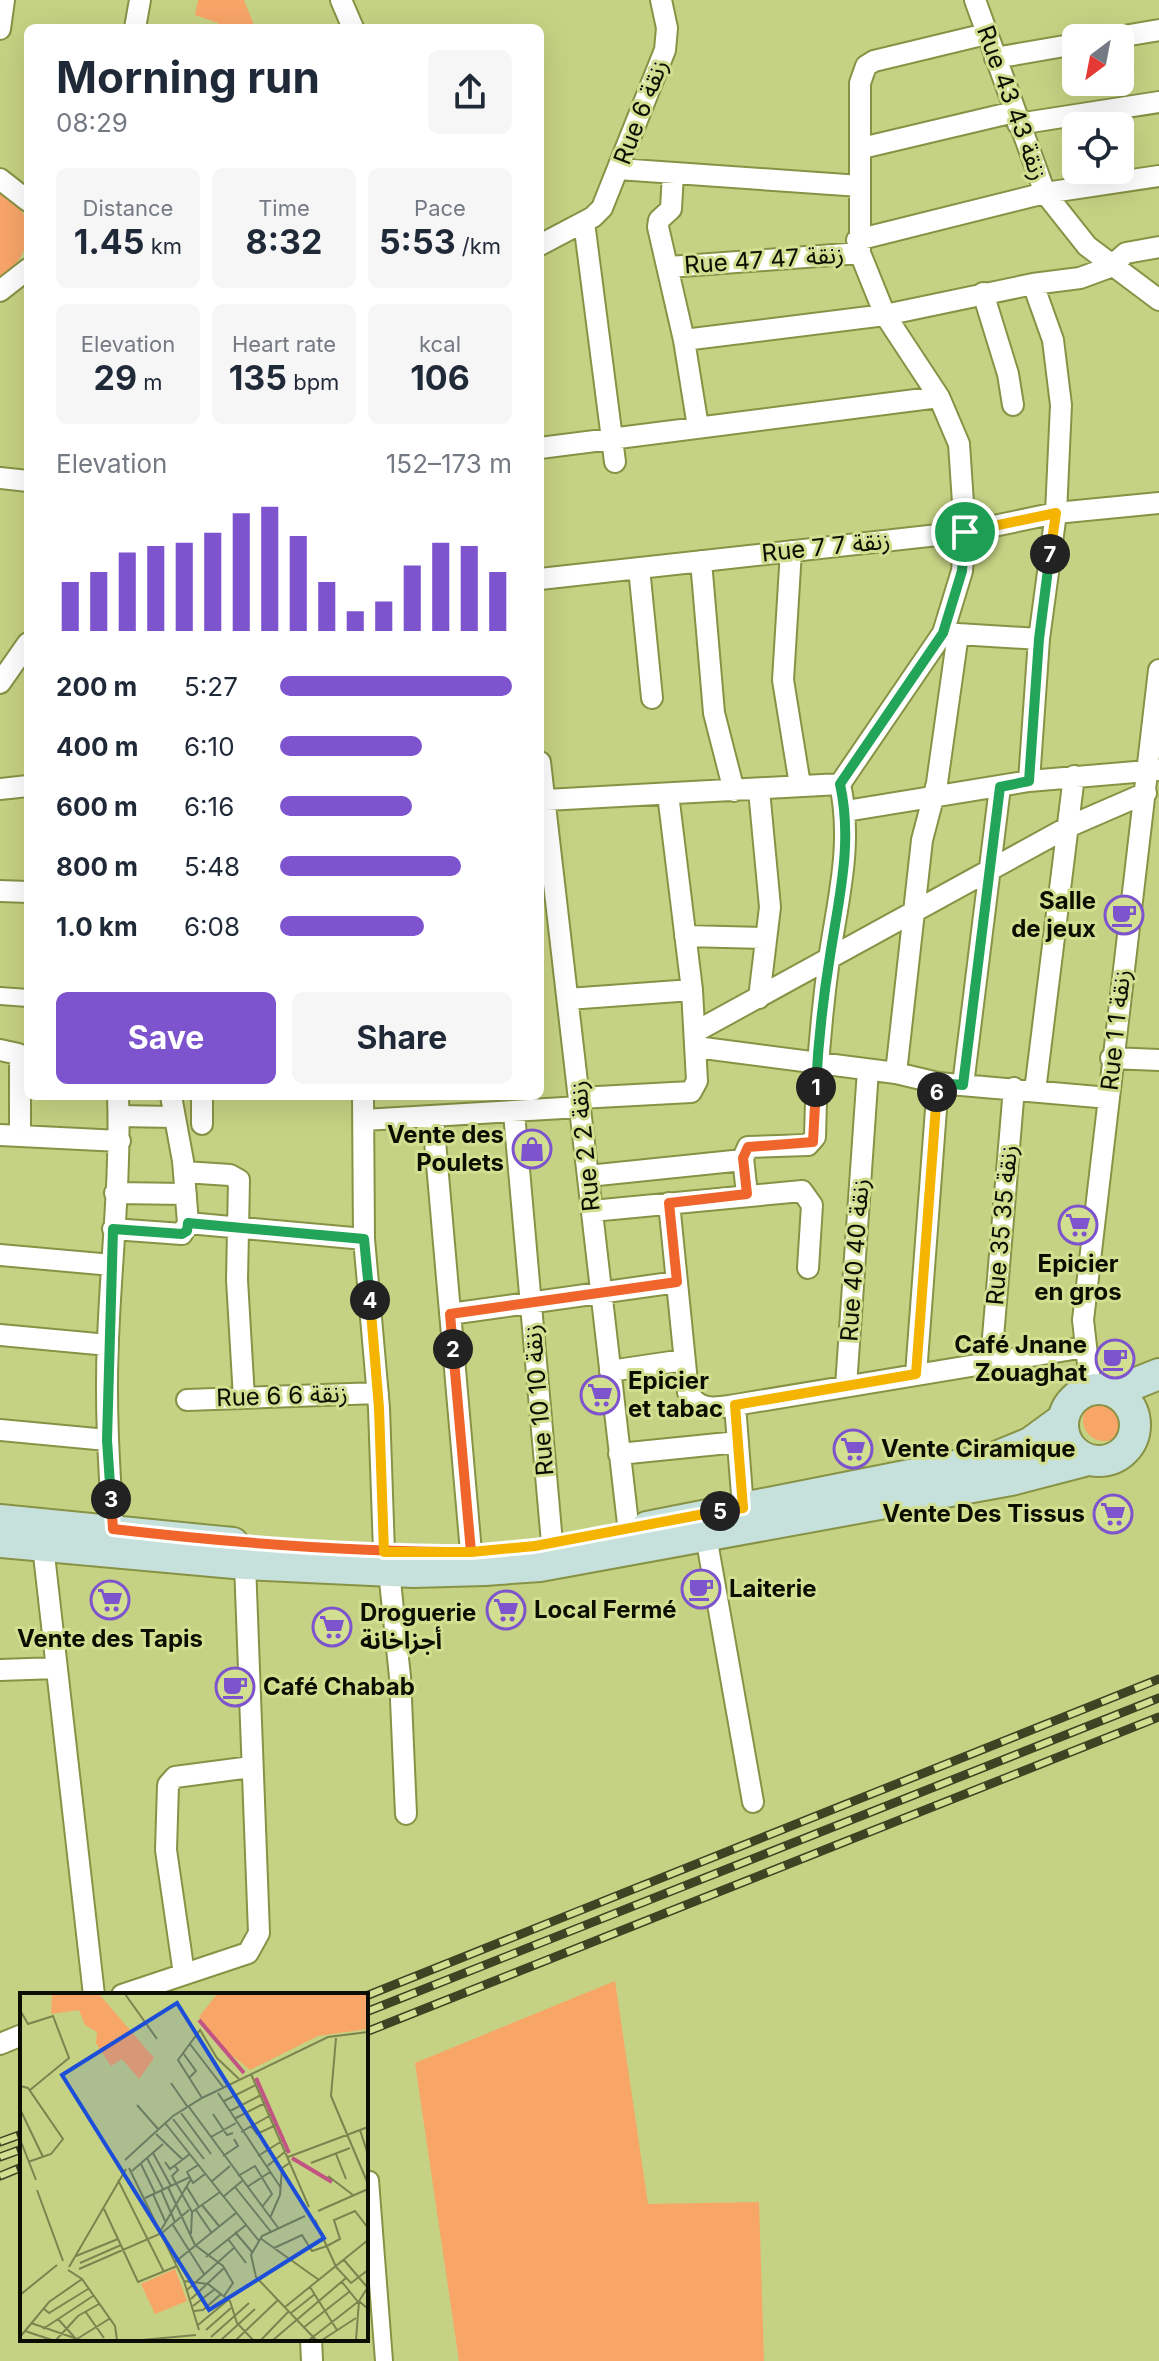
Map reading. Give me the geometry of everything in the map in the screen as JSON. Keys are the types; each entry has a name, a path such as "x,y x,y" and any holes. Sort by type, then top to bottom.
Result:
{"main road":[{"path":"0,1542 245,1564 386,1561 540,1566 743,1508 991,1459 1030,1443 1063,1419 1075,1398 1159,1374"},
{"path":"0,1520 113,1529 386,1561 552,1543 706,1536 1011,1480 1088,1460 1117,1457 1147,1423 1131,1408 1102,1391"},
{"path":"1063,1419 1068,1444 1088,1460"}],"street":[{"path":"0,29 4,0"},
{"path":"136,24 140,0"},
{"path":"341,0 351,24"},
{"name":"Rue 6 زنقة","path":"589,220 602,208 665,50 667,28 661,0"},
{"name":"Rue 43 زنقة 43","path":"975,0 1045,193 1064,221 1110,267 1159,300"},
{"path":"1134,34 1159,30"},
{"path":"896,1073 913,911 932,796 965,532 959,444 939,397 885,315 858,246 862,148 860,83 870,63 986,34"},
{"path":"995,58 1062,46"},
{"path":"862,148 1016,118 1159,102"},
{"path":"618,169 860,186"},
{"path":"673,173 671,209 669,215 659,220 658,227 684,340 698,427"},
{"name":"Rue 47 زنقة 47","path":"669,267 858,246 1045,193 1159,176"},
{"path":"0,179 24,197"},
{"path":"544,243 589,220 615,462"},
{"path":"684,340 885,315 983,293 1080,278 1110,267 1126,253 1159,247"},
{"path":"0,291 24,272"},
{"path":"1029,781 1039,639 1056,513 1059,372 1053,340 1033,284"},
{"path":"983,293 1008,374 1013,405"},
{"path":"544,448 939,397"},
{"path":"0,478 24,481"},
{"name":"Rue 7 زنقة 7","path":"544,579 965,532 1056,513 1159,503"},
{"path":"791,551 783,691 800,785"},
{"path":"701,561 714,713 734,791"},
{"path":"639,568 652,698"},
{"path":"951,634 1039,639"},
{"path":"747,1194 743,1160 748,1147 755,1144 801,1145 813,1142 817,1063 829,958 846,858 846,811 840,784 951,634"},
{"path":"0,683 24,649"},
{"name":"Rue 1 زنقة 1","path":"1102,1391 1085,1347 1083,1320 1111,1058 1146,793 1154,769 1159,670"},
{"path":"846,811 1029,781 1154,769"},
{"name":"Rue 35 زنقة 35","path":"991,1361 1024,1090 1070,826 1074,776"},
{"path":"546,800 840,784"},
{"path":"0,789 24,786"},
{"name":"Rue 2 زنقة 2","path":"544,787 550,916 568,999 629,1540"},
{"path":"963,1085 993,868 1000,787"},
{"path":"759,790 770,907 759,998"},
{"path":"695,1040 759,998 913,911 1070,826 1146,793"},
{"path":"364,1120 514,1113 691,1092 697,1081 692,990 668,794"},
{"path":"0,891 24,892"},
{"path":"685,936 764,938"},
{"path":"568,999 692,990"},
{"path":"0,996 24,998"},
{"path":"695,1040 817,1063 896,1073 938,1083 1109,1098"},
{"path":"0,1050 12,1052 20,1059 10,1136 120,1141"},
{"path":"1111,1058 1159,1060"},
{"name":"Rue 40 زنقة 40","path":"846,1386 868,1070"},
{"path":"916,1374 938,1083"},
{"path":"113,1229 182,1234 187,1231 184,1172 171,1100"},
{"path":"202,1100 202,1124"},
{"path":"363,1100 364,1239 378,1393 386,1561 400,1677 406,1814"},
{"path":"113,1529 107,1440 108,1345 120,1141 118,1106 173,1117"},
{"name":"Rue 10 زنقة 10","path":"514,1113 552,1543"},
{"path":"433,1118 471,1552"},
{"path":"588,1176 743,1160"},
{"path":"184,1172 230,1175 239,1180 237,1280 244,1398"},
{"path":"592,1211 802,1191 808,1194 812,1205 808,1268"},
{"path":"115,1193 186,1194"},
{"path":"669,1203 688,1392 693,1401 709,1409 1085,1347"},
{"path":"188,1223 364,1239"},
{"path":"0,1255 112,1265"},
{"path":"450,1314 677,1282"},
{"path":"0,1335 108,1345"},
{"path":"610,1371 684,1360"},
{"name":"Rue 6 زنقة 6","path":"187,1400 378,1393"},
{"path":"735,1405 743,1508"},
{"path":"0,1430 107,1440"},
{"path":"619,1454 738,1442"},
{"path":"706,1536 753,1802"},
{"path":"43,1546 94,1993"},
{"path":"128,1993 248,1953 259,1933 245,1564"},
{"path":"0,1670 57,1668"},
{"path":"184,1974 166,1850 168,1785 175,1777 251,1767"},
{"path":"0,2044 20,2036"},
{"path":"370,2180 384,2361"},
{"path":"311,2341 312,2361"}],"shaded area":[{"path":"198,0 244,0 253,24 218,24 195,15"},
{"path":"0,192 12,200 24,217 24,248 12,268 0,276"},
{"path":"1104,1399 1119,1405 1125,1420 1119,1435 1104,1441 1089,1435 1083,1420 1089,1405"},
{"path":"615,1981 648,2204 759,2202 764,2361 459,2361 415,2063"}],"railway":[{"path":"368,1995 1159,1679"},
{"path":"368,2011 1159,1698"},
{"path":"368,2031 1159,1717"},
{"path":"0,2142 20,2135"},
{"path":"0,2157 20,2150"},
{"path":"0,2176 20,2168"}],"place":[{"name":"Salle de jeux","path":"1124,915"},
{"name":"Vente des Poulets","path":"532,1149"},
{"name":"Epicier en gros","path":"1078,1225"},
{"name":"Café Jnane Zouaghat","path":"1115,1359"},
{"name":"Epicier et tabac","path":"600,1395"},
{"name":"Vente Ciramique","path":"853,1449"},
{"name":"Vente Des Tissus","path":"1113,1514"},
{"name":"Laiterie","path":"701,1589"},
{"name":"Vente des Tapis","path":"110,1600"},
{"name":"Local Fermé","path":"506,1610"},
{"name":"Droguerie أجزاخانة","path":"332,1627"},
{"name":"Café Chabab","path":"235,1687"}],"route":[{"path":"965,532 962,571 943,633 840,784 846,811 846,858 829,958 817,1063 813,1142 808,1145 755,1144 748,1147 743,1158 747,1194 669,1203 677,1282 450,1314 471,1552 384,1552 230,1542 113,1529 107,1440 113,1229 182,1234 187,1231 188,1223 364,1239 379,1408 384,1552 471,1552 535,1546 743,1508 735,1405 916,1374 938,1083 963,1085 993,868 1000,787 1029,781 1039,639 1056,513 965,532"}]}
